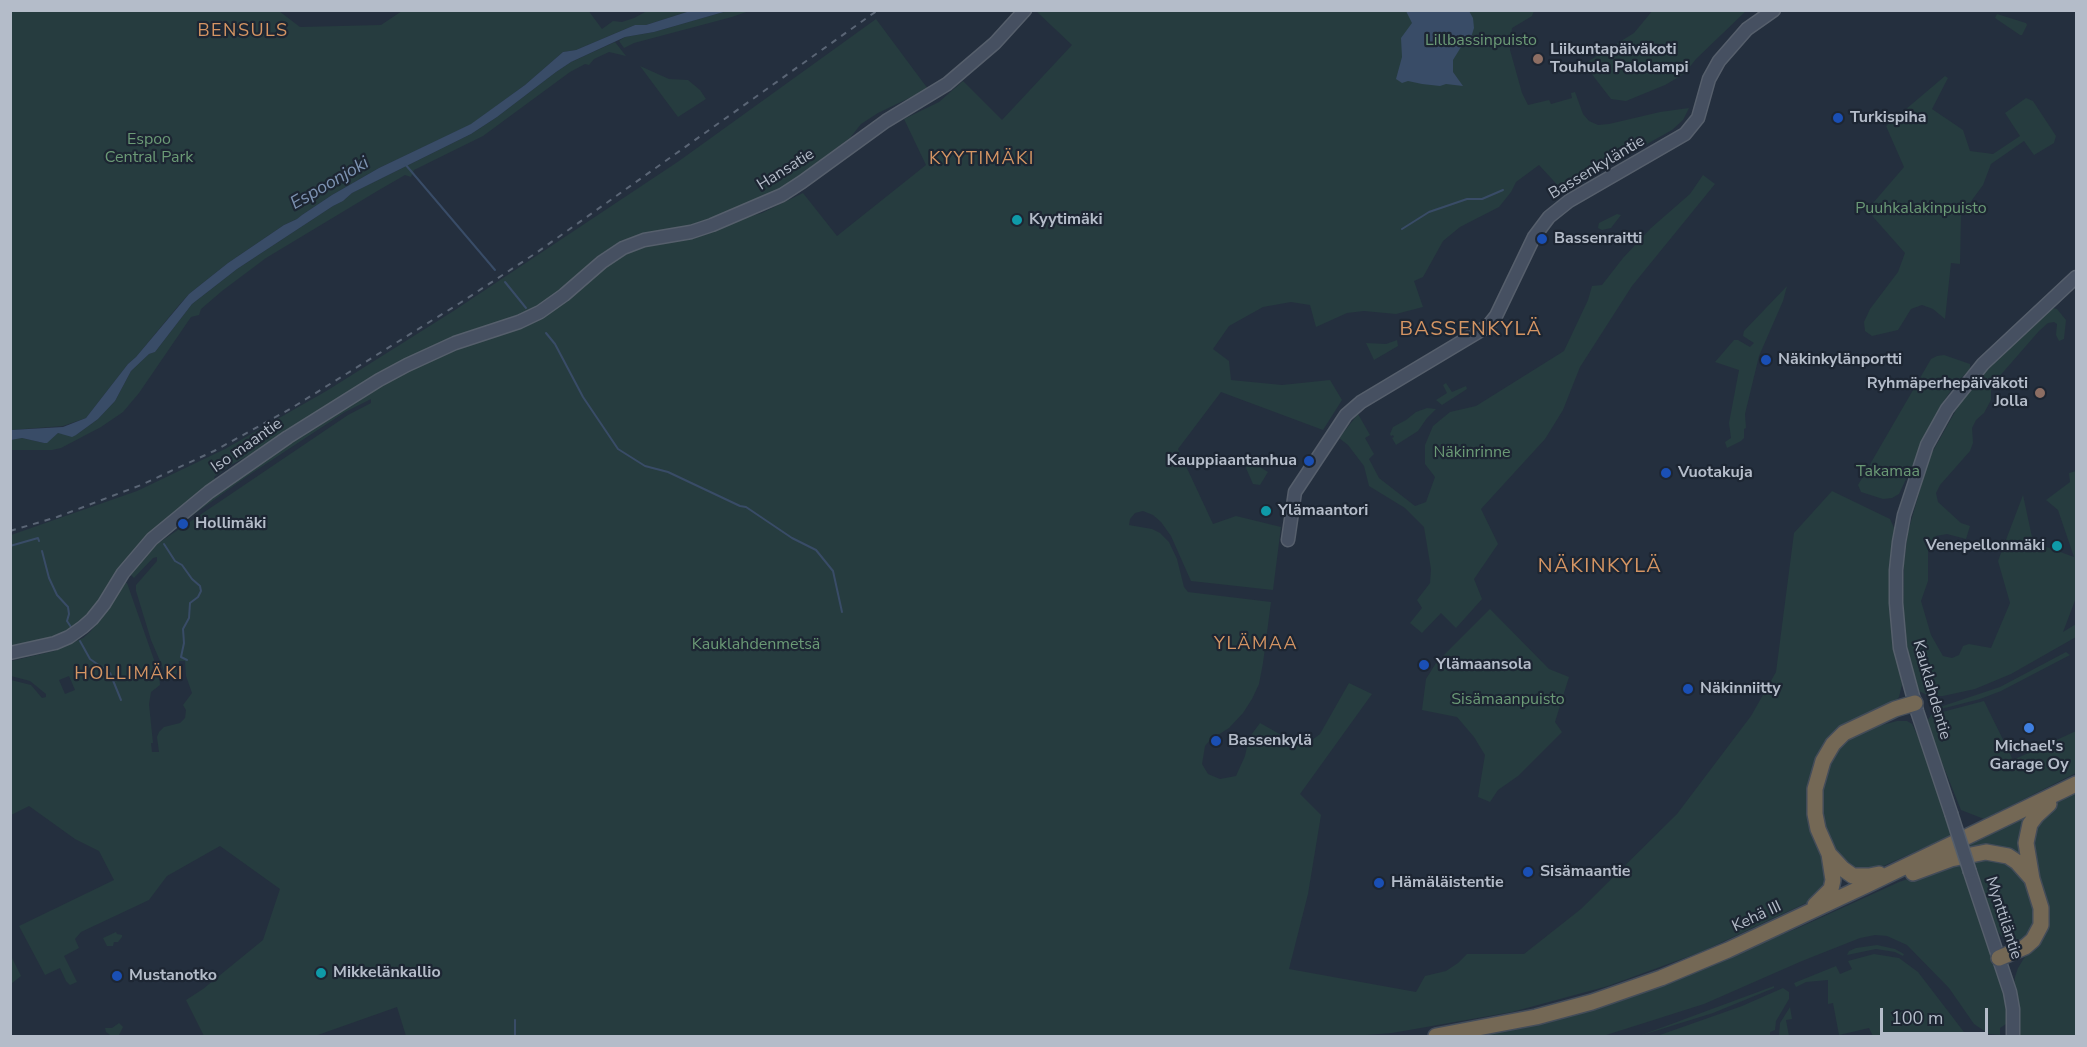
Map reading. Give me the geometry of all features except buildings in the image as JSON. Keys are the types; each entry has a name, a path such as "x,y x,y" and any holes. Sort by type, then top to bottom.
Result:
{"highway":[{"path":"1804,915 1826,896 1833,880 1829,854 1818,829 1815,814 1815,789 1823,761 1838,739 1861,724 1916,707"},
{"path":"1999,958 2025,947 2038,933 2041,925 2041,908 2032,879 2026,843 2030,824 2036,816 2071,787"},
{"name":"Kehä III","path":"1436,1036 1536,1017 1624,992 1728,950 2071,787"},
{"path":"1867,885 1895,880 1951,859 1986,852 2008,856 2017,862 2032,879"},
{"path":"1829,854 1853,876 1869,876 1896,871"}],"street":[{"name":"Hansatie","path":"540,312 623,248 644,240 691,232 712,225 758,207 792,189 886,121 947,84 995,43 1025,10"},
{"name":"Bassenkyläntie","path":"1288,540 1295,492 1346,415 1361,402 1488,326 1496,316 1534,237 1549,217 1569,201 1685,134 1698,118 1708,79 1719,61 1740,36 1774,10"},
{"name":"Kauklahdentie","path":"1951,813 1916,707 1900,648 1896,603 1899,542 1917,471 1927,445 1942,418 1983,364 2076,277"},
{"name":"Iso maantie","path":"10,653 55,642 69,637 83,627 105,604 123,573 152,539 209,492 288,437 407,365 456,343 519,322 540,312"},
{"name":"Mynttiläntie","path":"1951,813 2010,992 2013,1009 2013,1036"}],"green space":[{"name":"Espoo Central Park","path":"588,10 602,29 613,21 622,22 647,11 690,11 646,25 635,25 576,50 563,52 525,85 472,124 379,168 284,225 228,263 189,294 128,364 86,418 63,426 11,430 11,11 279,11 300,27 381,25 402,11"},
{"path":"1653,10 1746,11 1696,59 1684,74 1665,85 1626,101 1611,99 1584,64 1634,33"},
{"path":"727,11 749,11 634,43 624,48 619,41 625,37 654,32"},
{"name":"Kauklahdenmetsä","path":"1036,11 1534,11 1532,16 1512,28 1510,50 1522,93 1528,105 1549,100 1551,104 1572,98 1571,93 1575,92 1583,114 1589,121 1598,125 1689,108 1683,120 1672,130 1563,191 1539,165 1516,182 1499,207 1460,227 1443,241 1423,277 1414,281 1423,307 1396,314 1364,311 1347,313 1316,327 1310,305 1291,302 1263,307 1229,326 1213,349 1229,361 1231,380 1282,385 1330,380 1342,400 1323,430 1221,392 1178,449 1213,524 1236,516 1281,527 1273,590 1191,581 1171,536 1161,522 1153,515 1143,511 1135,513 1130,519 1129,525 1152,529 1169,542 1177,559 1184,587 1188,592 1271,602 1259,684 1243,713 1229,728 1205,746 1202,764 1208,774 1220,779 1236,776 1245,756 1249,738 1260,723 1303,747 1320,734 1349,683 1372,694 1300,794 1321,815 1308,894 1289,969 1416,992 1425,976 1446,971 1467,954 1524,954 1581,909 1677,814 1751,716 1776,672 1794,533 1832,491 1890,519 1895,530 1891,612 1902,685 1895,702 1843,725 1832,734 1820,751 1814,765 1808,792 1809,823 1825,863 1827,880 1819,897 1701,952 1608,986 1512,1012 1392,1033 1354,1036 406,1036 397,1007 315,1036 204,1036 186,1000 263,940 280,889 220,846 167,876 149,900 81,932 75,939 79,948 64,956 77,982 70,985 60,968 45,975 19,926 114,880 99,851 75,839 29,806 11,815 11,680 31,685 42,698 46,697 46,694 30,681 11,676 11,661 54,651 83,638 102,618 127,583 159,674 160,685 151,692 149,704 152,752 159,752 157,737 159,732 164,727 180,723 185,718 186,710 183,705 192,693 186,676 185,661 179,661 179,670 173,678 168,678 166,675 151,640 136,591 136,585 157,561 157,557 153,558 134,578 131,575 134,570 157,544 348,415 371,403 371,399 345,412 190,517 199,507 247,469 342,408 416,365 477,339 507,332 614,257 643,245 762,213 803,193 837,236 926,165 904,119 939,102 963,81 1002,120 1072,45","holes":["69,676 75,690 65,694 59,680"]},
{"path":"1997,14 2026,23 2022,35 1995,18"},
{"path":"876,19 928,89 878,113 861,124 850,138 790,183 755,201 688,229 622,240 595,258 563,290 548,301 455,339 251,457 248,456 229,466 214,477 215,479 201,495 177,514 93,612 73,630 55,638 11,648 11,535 137,491 225,449 328,390 455,310 679,161"},
{"path":"615,42 626,56 609,52 594,59 589,65 585,64 570,72 483,136 414,170 411,177 405,175 266,258 222,291 201,309 199,315 191,317 139,393 123,412 101,427 61,448 11,450 10,440 22,438 44,443 58,433 76,435 98,419 115,401 131,371 149,354 155,352 192,304 237,269 352,193 471,134 571,62"},
{"path":"640,66 669,79 688,80 700,90 706,99 678,117"},
{"name":"Puuhkalakinpuisto","path":"1945,76 1948,78 1932,109 1963,130 1970,151 1993,154 2020,136 2005,113 2026,98 2033,101 2056,136 2054,143 2034,155 2024,141 1991,164 1983,185 1961,215 1960,264 1951,263 1945,319 1933,309 1922,305 1911,309 1898,330 1872,336 1865,331 1864,322 1870,309 1898,272 1905,253 1867,210 1904,167 1886,126"},
{"name":"Näkinrinne","path":"1703,175 1715,184 1632,286 1580,367 1563,410 1545,439 1481,509 1498,544 1474,579 1482,599 1456,628 1441,613 1422,633 1410,623 1422,608 1417,600 1430,583 1431,569 1424,527 1405,508 1369,486 1364,466 1348,445 1339,438 1358,414 1370,435 1365,438 1374,454 1369,459 1379,478 1415,506 1426,502 1435,477 1425,464 1425,445 1433,426 1450,412 1476,406 1564,351 1588,300 1592,286 1602,285 1651,228 1690,194"},
{"path":"1617,214 1621,215 1611,228 1602,230 1598,228 1599,223"},
{"path":"1787,286 1783,301 1759,356 1745,414 1744,438 1727,448 1725,442 1731,438 1729,423 1739,370 1715,362 1734,340 1750,347 1754,343 1743,336 1744,331"},
{"path":"2053,308 2057,309 2066,320 2064,339 2059,341 2056,335 2057,324 2048,323 1991,386 1991,400 1972,428 1973,443 1970,451 1940,485 1936,493 1938,502 1961,523 1970,526 1966,539 1947,534 1936,536 1932,541 1928,552 1928,581 1921,601 1931,635 1943,656 1952,658 1959,655 1963,646 1969,644 1991,648 2010,603 1998,561 2023,495 2033,542 2074,557 2058,510 2046,500 2070,482 2069,473 2076,471 2076,598 2063,632 2076,624 2076,637 2011,674 1975,689 1943,696 1929,696 1919,691 1909,659 1903,617 1904,563 1908,532 1929,458 1960,403 1989,367"},
{"path":"1397,340 1398,346 1374,360 1366,343 1386,344"},
{"name":"Takamaa","path":"1944,355 1970,364 1970,369 1941,405 1899,494 1883,499 1861,492 1858,485 1931,359"},
{"path":"1446,383 1452,392 1466,386 1467,389 1442,405 1436,400 1447,393 1443,385"},
{"path":"1427,408 1436,409 1418,431 1396,445 1392,438 1393,435 1390,434 1393,427 1416,412"},
{"path":"1250,461 1268,472 1260,485 1253,484 1246,468"},
{"name":"Sisämaanpuisto","path":"1490,609 1549,669 1569,677 1555,722 1562,732 1518,776 1498,790 1490,802 1478,797 1485,755 1474,737 1457,717 1422,710 1426,679 1436,663"},
{"path":"2066,652 2070,655 2001,691 1933,711 2000,687"},
{"path":"1984,701 2013,760 2076,731 2076,773 1984,819 1961,810 1926,723 1931,715"},
{"path":"1897,721 1907,721 1912,724 1921,743 1952,835 1879,868 1859,870 1846,864 1829,838 1822,817 1823,775 1841,743 1860,731"},
{"path":"2076,792 2076,1036 2018,1036 2020,1021 2014,986 2015,977 2026,955 2037,945 2032,833 2042,815"},
{"path":"2033,813 2024,857 1956,852"},
{"path":"1973,857 1995,857 2021,872 2034,904 2035,922 2029,935 2018,943 2007,942 1998,932"},
{"path":"1961,860 2008,1006 2009,1022 2000,1028 2000,1035 1989,1034 1974,1024 1949,988 1907,945 1887,936 1875,935 1860,938 1802,961 1704,1004 1603,1036 1478,1036 1549,1021 1738,952 1798,928 1899,882"},
{"path":"116,932 122,937 118,942 114,942 113,946 107,946 103,938"},
{"path":"1877,945 1895,949 1904,954 1903,956 1895,952 1876,949 1847,955 1849,951 1856,948"},
{"path":"1874,954 1899,958 1918,972 1967,1036 1873,1036 1869,1028 1839,1035 1833,1003 1828,1004 1828,980 1806,982 1796,987 1794,983 1836,966 1840,974 1852,969 1848,961"},
{"path":"11,956 21,976 10,984"},
{"path":"1774,986 1774,988 1713,1013 1639,1036"},
{"path":"1783,988 1789,992 1789,999 1776,1021 1775,1030 1770,1032 1770,1036 1657,1036 1742,1006"},
{"path":"1790,1007 1792,1019 1786,1020 1789,1036 1779,1036 1780,1023"},
{"path":"119,1023 123,1027 119,1035 110,1035 106,1032 105,1028 112,1028"}],"water":[{"path":"690,11 727,11 654,32 625,37 571,62 471,134 352,193 237,269 192,304 155,352 149,354 131,371 115,401 98,419 76,435 72,437 58,433 47,443 22,438 11,440 11,430 63,427 86,418 128,364 189,294 228,263 284,225 379,168 471,124 525,85 563,52 576,50 635,25 646,25"},
{"path":"1406,11 1469,11 1473,18 1474,28 1469,44 1461,47 1453,60 1453,72 1463,86 1446,84 1440,86 1408,81 1402,83 1396,79 1402,57 1401,38 1412,23"}],"waterway":[{"path":"405,164 495,270"},
{"path":"1402,229 1429,212 1467,199 1482,199 1503,190"},
{"path":"505,282 526,308"},
{"path":"546,333 555,344 583,397 618,449 645,466 668,472 746,507 792,538 816,550 833,571 842,612"},
{"path":"10,546 38,538 39,541"},
{"path":"164,544 175,561 182,565 200,586 201,591 198,597 190,603 189,618 183,629 184,643 181,657 187,660"},
{"path":"42,551 49,578 57,595 68,607 67,621 73,630"},
{"path":"80,641 90,659 110,673 121,700"},
{"path":"515,1020 515,1036"}],"railway":[{"path":"10,531 57,517 141,485 214,451 290,409 536,253 878,10"}],"place":[{"name":"Liikuntapäiväkoti Touhula Palolampi","path":"1538,59"},
{"name":"Turkispiha","path":"1838,118"},
{"name":"Kyytimäki","path":"1017,220"},
{"name":"Bassenraitti","path":"1542,239"},
{"name":"Näkinkylänportti","path":"1766,360"},
{"name":"Ryhmäperhepäiväkoti Jolla","path":"2040,393"},
{"name":"Kauppiaantanhua","path":"1309,461"},
{"name":"Vuotakuja","path":"1666,473"},
{"name":"Ylämaantori","path":"1266,511"},
{"name":"Hollimäki","path":"183,524"},
{"name":"Venepellonmäki","path":"2057,546"},
{"name":"Ylämaansola","path":"1424,665"},
{"name":"Näkinniitty","path":"1688,689"},
{"name":"Michael's Garage Oy","path":"2029,728"},
{"name":"Bassenkylä","path":"1216,741"},
{"name":"Sisämaantie","path":"1528,872"},
{"name":"Hämäläistentie","path":"1379,883"},
{"name":"Mikkelänkallio","path":"321,973"},
{"name":"Mustanotko","path":"117,976"}],"district":[{"name":"BENSULS","path":"243,32"},
{"name":"KYYTIMÄKI","path":"982,160"},
{"name":"BASSENKYLÄ","path":"1471,330"},
{"name":"NÄKINKYLÄ","path":"1600,567"},
{"name":"YLÄMAA","path":"1256,645"},
{"name":"HOLLIMÄKI","path":"129,675"}],"park label":[{"name":"Lillbassinpuisto","path":"1481,41"}],"water label":[{"name":"Espoonjoki","path":"330,184"}]}
